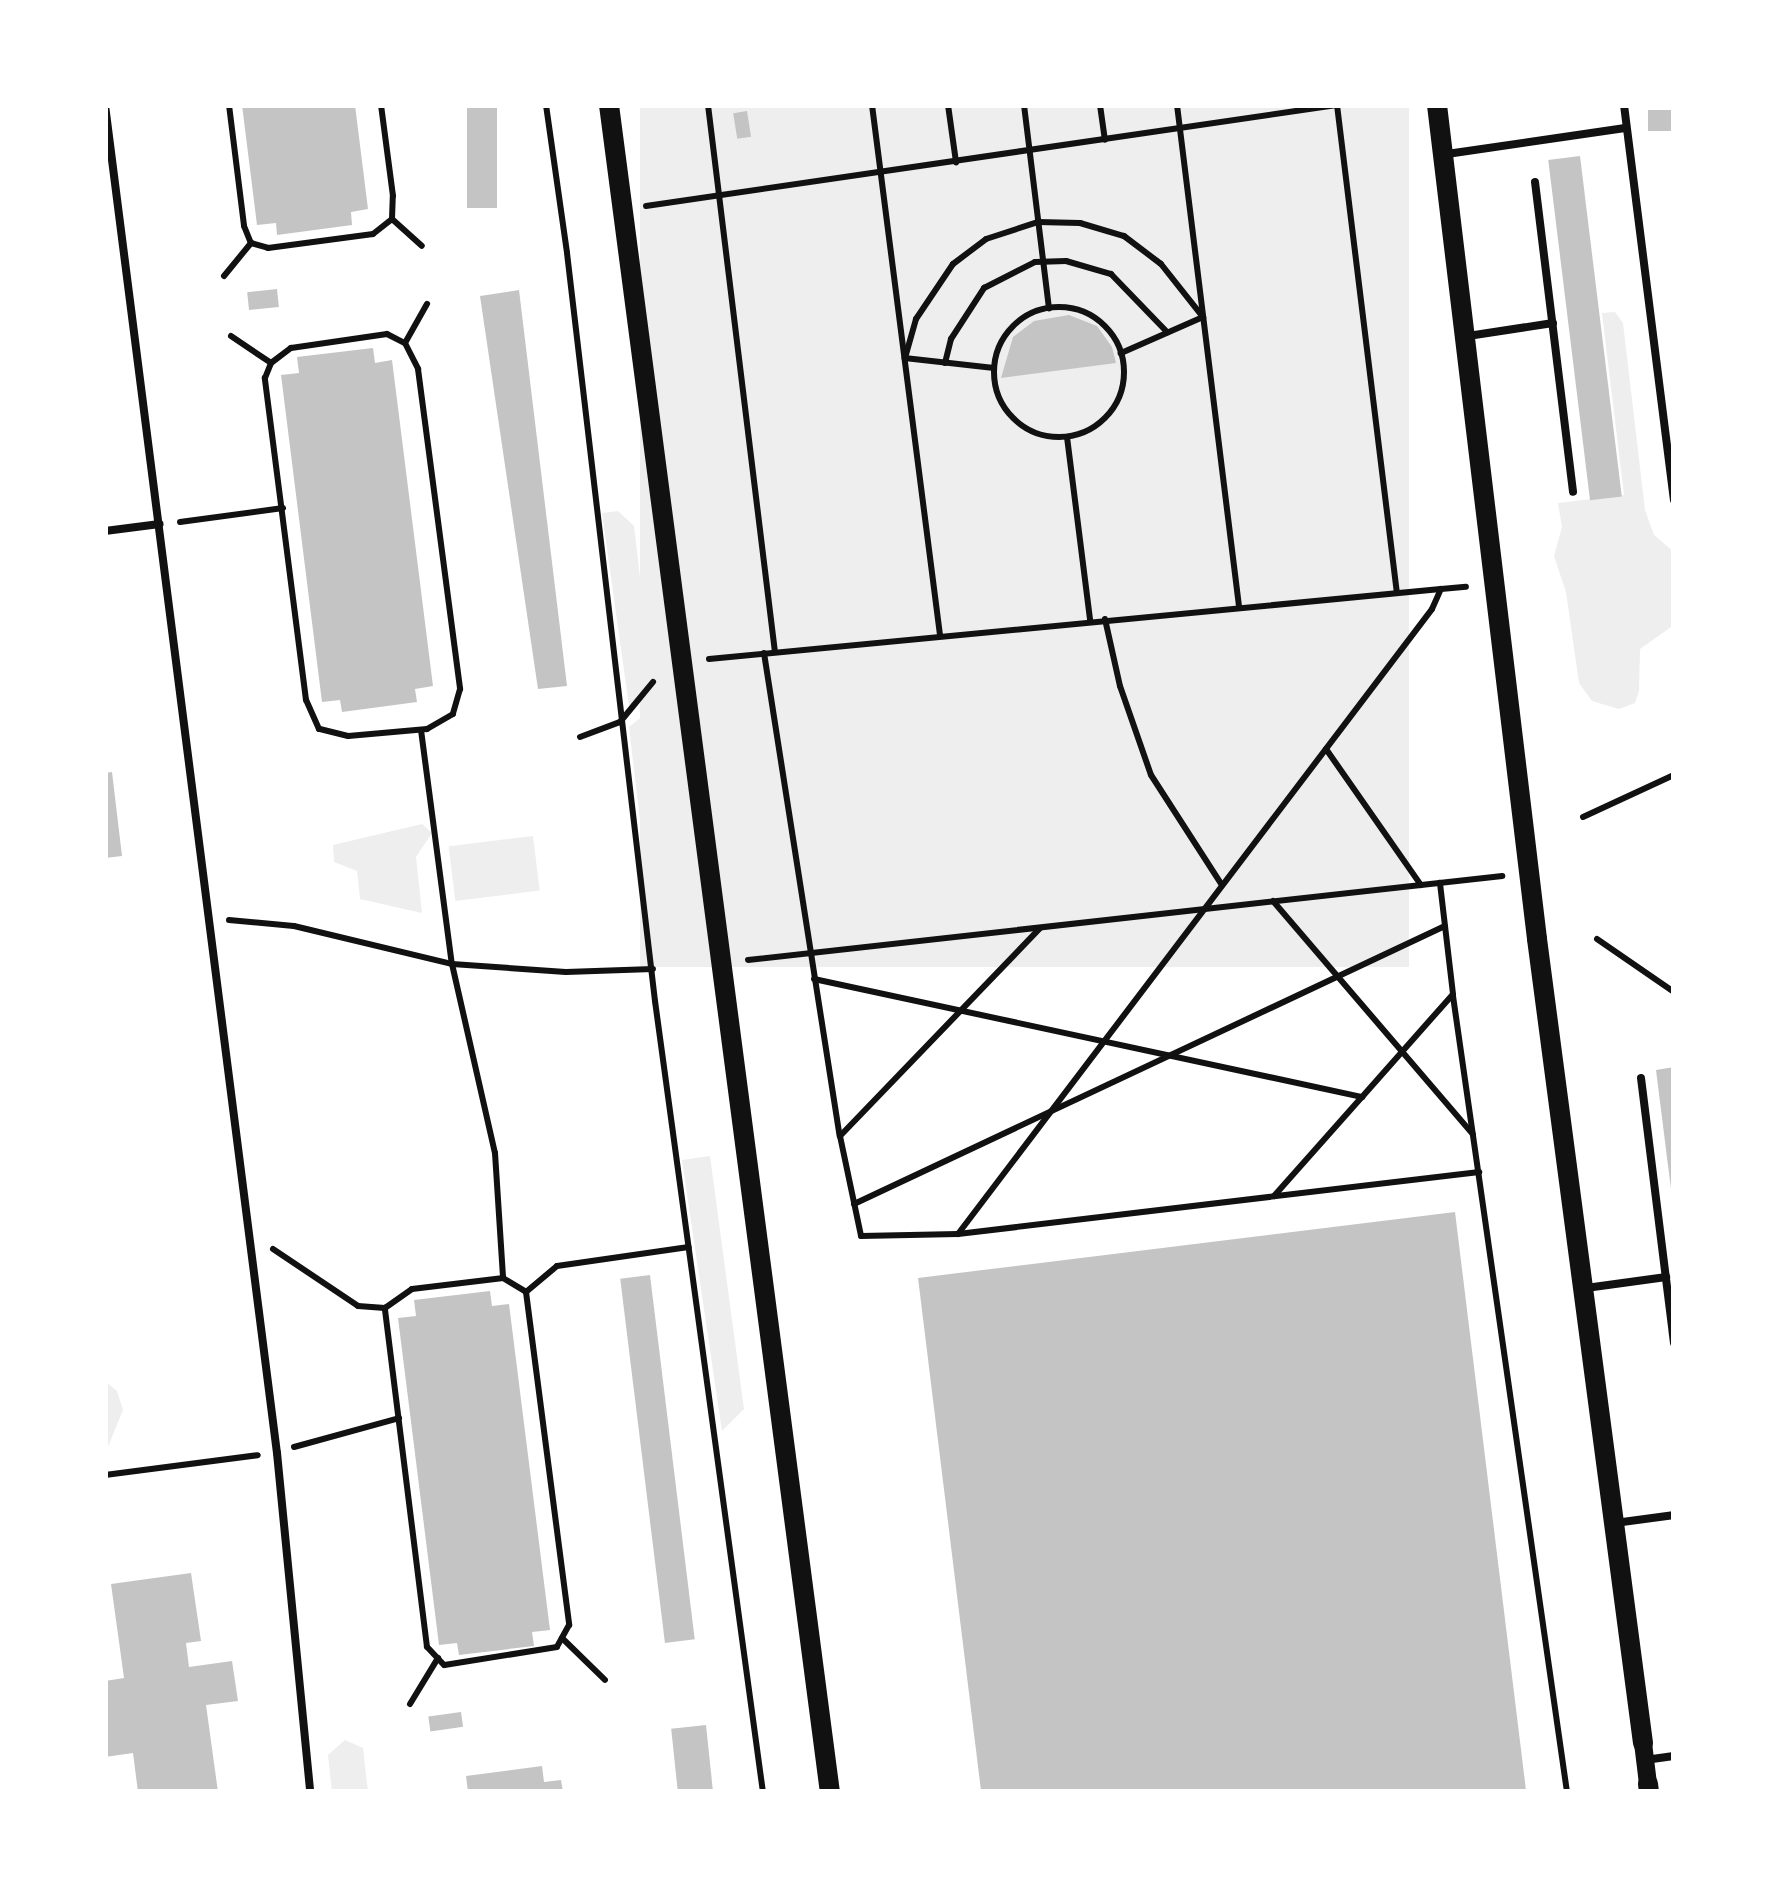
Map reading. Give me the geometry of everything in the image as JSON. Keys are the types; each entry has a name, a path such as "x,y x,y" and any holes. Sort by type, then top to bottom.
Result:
{"main road":[{"path":"609,105 830,1792"},
{"path":"1438,105 1535,922 1644,1751"}],"street":[{"path":"1644,1751 1648,1788"}],"lane":[{"path":"105,105 275,1433 310,1792"},
{"path":"1624,105 1674,500"},
{"path":"1443,154 1625,128"},
{"path":"1535,182 1573,492"},
{"path":"1465,336 1552,323"},
{"path":"105,532 160,524"},
{"path":"1641,1078 1674,1342"},
{"path":"1585,1288 1666,1276"},
{"path":"1615,1522 1674,1515"},
{"path":"1644,1751 1674,1756"}],"path":[{"path":"228,105 244,226 250,243"},
{"path":"250,243 268,248 374,234 392,220 393,196 381,105"},
{"path":"546,105 567,252 620,722 763,1792"},
{"path":"708,105 775,652"},
{"path":"872,105 940,636"},
{"path":"948,105 956,162"},
{"path":"1024,105 1049,308"},
{"path":"1100,105 1104,140"},
{"path":"1177,105 1239,606"},
{"path":"622,202 654,208 1337,105 1397,592"},
{"path":"392,220 422,246"},
{"path":"904,358 916,320 953,264 986,238 1038,222 1080,223 1124,236 1161,264 1203,316"},
{"path":"224,276 250,243"},
{"path":"945,363 951,339 984,288 1019,267 1043,261 1066,261 1111,274 1167,332"},
{"path":"405,343 427,304"},
{"path":"1049,308 1071,308 1090,314 1106,326 1121,353 1124,380 1109,415 1094,428 1067,436 1038,435 1007,414 998,396 994,368 1002,338 1015,324 1049,308"},
{"path":"1121,353 1203,316"},
{"path":"387,334 405,343 418,369 460,689 453,714 421,730 348,736 319,728 306,700 265,378 271,363 292,348 387,334"},
{"path":"231,336 271,363"},
{"path":"904,358 994,368"},
{"path":"1067,436 1090,620"},
{"path":"160,524 283,508"},
{"path":"709,659 1105,618 1466,587"},
{"path":"958,1234 1432,610 1441,589"},
{"path":"1105,618 1146,763 1222,885"},
{"path":"764,653 814,979 860,1236 958,1234 1480,1172"},
{"path":"580,737 620,722 653,682"},
{"path":"421,730 452,964 495,1154 503,1278"},
{"path":"1326,749 1421,885"},
{"path":"1584,817 1674,775"},
{"path":"748,960 1504,876"},
{"path":"1440,882 1567,1792"},
{"path":"1273,901 1474,1135"},
{"path":"226,920 294,926 452,964 566,972 653,969"},
{"path":"854,1204 1174,1057 1445,926"},
{"path":"840,1136 1040,927"},
{"path":"1597,939 1674,992"},
{"path":"814,979 1362,1097"},
{"path":"1274,1196 1453,994"},
{"path":"264,1242 358,1306 385,1308 412,1290 503,1278 526,1292"},
{"path":"526,1292 557,1266 688,1247"},
{"path":"385,1308 427,1648 444,1665 557,1647 569,1625 526,1292"},
{"path":"562,1638 604,1680"},
{"path":"410,1704 438,1658"}],"shaded area":[{"path":"640,105 1409,105 1409,967 640,967"},
{"path":"1615,312 1623,323 1645,510 1654,535 1674,552 1674,625 1640,649 1635,703 1619,709 1592,701 1579,683 1566,592 1554,556 1562,527 1558,503 1624,495 1602,313"},
{"path":"618,511 634,526 653,689 629,706 602,513"},
{"path":"655,706 667,883 650,905 629,727"},
{"path":"422,824 432,833 416,857 422,913 360,899 357,871 334,862 333,845"},
{"path":"533,836 540,891 455,901 449,846"},
{"path":"710,1156 744,1409 722,1431 682,1160"},
{"path":"105,1381 117,1391 123,1410 105,1454"},
{"path":"345,1740 363,1748 368,1792 332,1792 328,1755"}],"building":[{"path":"242,105 355,105 368,209 351,212 352,225 277,235 276,223 257,225"},
{"path":"467,105 497,105 497,208 467,208"},
{"path":"1648,110 1674,110 1674,131 1648,131"},
{"path":"747,111 751,137 737,139 733,113"},
{"path":"1580,156 1622,496 1590,500 1548,160"},
{"path":"277,289 279,307 249,310 247,292"},
{"path":"519,290 567,686 538,689 480,296"},
{"path":"1069,315 1097,326 1112,347 1116,363 1001,378 1013,337 1034,321"},
{"path":"373,348 375,363 392,360 433,686 415,689 417,702 342,712 340,700 322,702 281,375 299,373 297,357"},
{"path":"112,772 122,856 105,858 105,773"},
{"path":"1674,1067 1674,1197 1672,1197 1656,1070"},
{"path":"1455,1212 1526,1792 981,1792 918,1278"},
{"path":"650,1275 695,1639 665,1643 620,1279"},
{"path":"490,1291 492,1306 509,1304 550,1630 532,1632 534,1646 459,1655 457,1643 439,1645 398,1318 416,1316 414,1300"},
{"path":"191,1573 201,1641 186,1643 189,1667 232,1661 238,1701 206,1705 218,1792 138,1792 133,1753 105,1757 105,1681 124,1678 111,1584"},
{"path":"461,1712 463,1727 430,1731 428,1717"},
{"path":"706,1725 713,1792 678,1792 671,1729"},
{"path":"542,1766 544,1782 561,1780 563,1792 468,1792 466,1776"}]}
